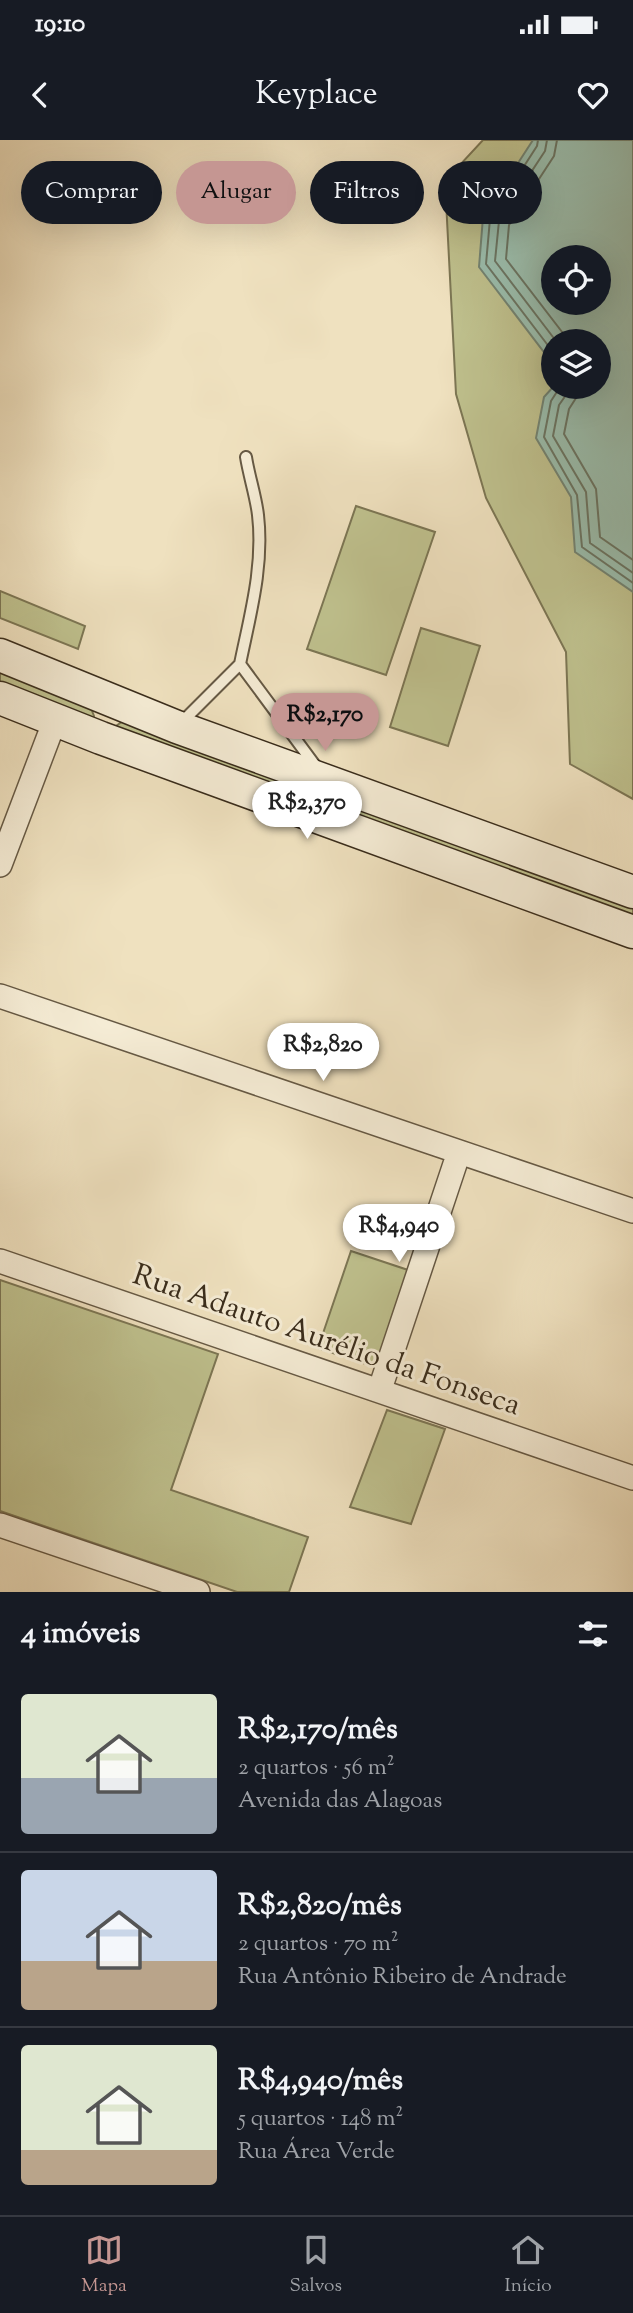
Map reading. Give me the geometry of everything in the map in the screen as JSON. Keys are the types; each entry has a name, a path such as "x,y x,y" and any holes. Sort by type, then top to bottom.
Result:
{"main road":[{"path":"0,655 115,704 633,892"},
{"path":"0,698 101,738 633,932"},
{"path":"101,738 115,704"}],"street":[{"path":"0,862 55,720"},
{"path":"0,996 633,1211"},
{"path":"380,1390 459,1152"},
{"name":"Rua Adauto Aurélio da Fonseca","path":"0,1261 633,1478"},
{"path":"0,1525 198,1592"}],"lane":[{"path":"177,727 240,664 257,583 258,559 258,514 246,457"},
{"path":"240,664 327,781"}],"green space":[{"path":"483,140 633,140 633,799 570,764 566,652 486,498 456,394 447,224 542,224 542,161 464,161"},
{"path":"356,506 435,532 386,675 307,649"},
{"path":"0,591 85,626 78,649 0,618"},
{"path":"421,628 480,646 448,746 390,727"},
{"path":"0,664 89,703 94,716 86,727 0,689"},
{"path":"130,716 633,902 633,923 117,736 116,726"},
{"path":"351,1251 411,1271 378,1368 318,1348"},
{"path":"0,1280 218,1354 171,1490 308,1537 289,1592 237,1592 0,1511"},
{"path":"387,1410 445,1429 411,1524 350,1507"}],"water":[{"path":"533,140 633,140 633,592 575,552 571,497 536,438 544,399 611,399 611,329 541,329 541,348 479,267 482,224 542,224 542,161 519,161"}]}
